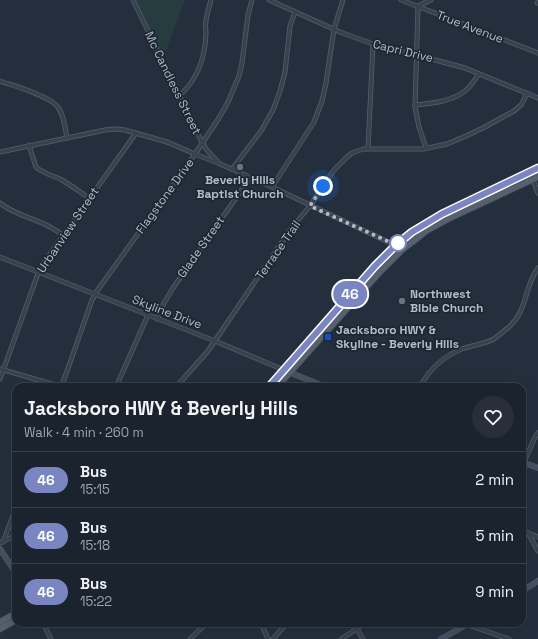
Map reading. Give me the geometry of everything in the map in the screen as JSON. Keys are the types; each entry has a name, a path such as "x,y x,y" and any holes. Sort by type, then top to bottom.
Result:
{"main road":[{"path":"273,383 396,245 412,232 433,219 482,194 538,168"},
{"path":"281,383 380,272 403,249 426,231 450,218 535,178"},
{"path":"342,304 348,309"},
{"path":"0,622 12,615"},
{"path":"0,629 12,622"}],"street":[{"name":"Mc Candless Street","path":"133,0 206,149 218,163"},
{"path":"180,95 189,86 202,61 206,21 211,0"},
{"name":"Flagstone Drive","path":"62,383 94,295 203,143 228,102 239,76 248,15 252,0"},
{"name":"Capri Drive","path":"269,0 334,29 373,44 465,68 538,98"},
{"path":"272,187 314,122 322,101 334,29 343,0"},
{"name":"True Avenue","path":"401,0 538,53"},
{"path":"426,148 419,127 415,105 418,6 432,0"},
{"path":"232,169 261,131 273,110 285,72 290,26 295,12"},
{"path":"368,149 373,44"},
{"path":"415,105 442,101 458,96 470,86 479,74"},
{"path":"0,81 53,102 60,111 67,138"},
{"name":"Terrace Trail","path":"180,383 215,342 290,230 310,206 334,170 347,157 352,153 363,149 426,148 447,144 514,112 522,104 527,93"},
{"path":"0,152 84,134 115,129 125,130 167,142 218,163 403,249"},
{"name":"Urbanview Street","path":"0,379 40,268 136,133"},
{"path":"29,145 36,168 38,170 63,181 89,198"},
{"path":"530,172 535,178 538,193"},
{"name":"Glade Street","path":"157,319 173,288 250,178"},
{"path":"0,203 12,210 45,224 63,235"},
{"name":"Skyline Drive","path":"0,258 148,315 316,383"},
{"path":"422,383 430,371 445,358 462,349 493,339 510,326 522,310 534,273 538,268"},
{"path":"118,383 148,315"},
{"path":"2,370 47,383"},
{"path":"526,456 538,433"},
{"path":"526,463 538,468"},
{"path":"2,542 12,518"},
{"path":"528,533 538,537"},
{"path":"528,533 538,550"},
{"path":"2,542 12,536"},
{"path":"0,549 12,567"},
{"path":"526,588 538,581"},
{"path":"45,627 51,639"},
{"path":"190,639 203,627"},
{"path":"263,627 268,639"},
{"path":"272,639 283,627"},
{"path":"341,639 359,627"},
{"path":"441,639 461,627"},
{"path":"475,627 509,639"},
{"path":"356,629 363,639"}],"green space":[{"path":"136,0 185,0 163,58"}],"bus line":[{"name":"46","path":"273,383 375,266 396,245 412,232 442,214 538,168"}],"place":[{"name":"Beverly Hills Baptist Church","path":"240,167"},
{"name":"Northwest Bible Church","path":"402,301"},
{"name":"Jacksboro HWY & Skyline - Beverly Hills","path":"328,337"}],"route":[{"path":"323,186 310,206 396,245 398,243"}]}
